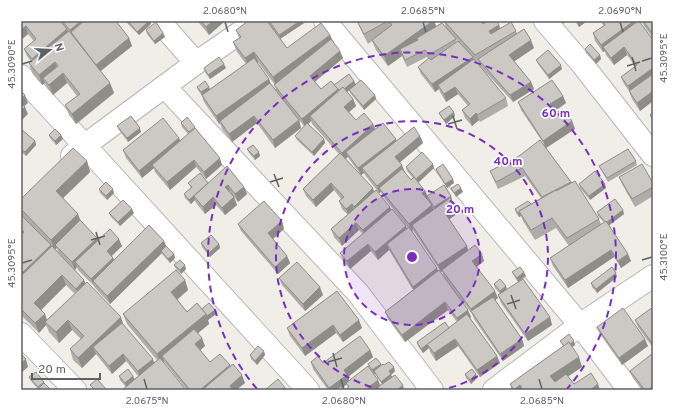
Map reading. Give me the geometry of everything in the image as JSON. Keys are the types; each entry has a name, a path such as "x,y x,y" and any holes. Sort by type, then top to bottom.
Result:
{"street":[{"path":"159,21 196,63"},
{"path":"55,172 84,146 196,63 257,21"},
{"path":"325,21 580,325 629,390"},
{"path":"545,21 582,64 653,155"},
{"path":"21,76 308,390"},
{"path":"165,87 358,292 432,390"},
{"path":"494,390 580,325 653,276"},
{"path":"21,334 74,390"}],"building":[{"path":"21,21 60,21 67,29 32,59 24,49 36,39 26,26 21,30"},
{"path":"62,21 81,21 70,30"},
{"path":"84,21 116,21 129,38 96,65 71,32"},
{"path":"128,21 149,21 137,32"},
{"path":"201,21 213,21 206,27"},
{"path":"248,21 267,21 287,48 321,23 330,35 273,77 254,52 245,58 233,42 241,37 236,30"},
{"path":"300,21 279,35 270,22"},
{"path":"357,21 388,21 364,34"},
{"path":"389,21 433,21 384,56 372,40 392,25"},
{"path":"444,21 480,21 483,24 488,21 497,21 499,25 489,31 491,34 511,22 516,31 475,55"},
{"path":"603,21 634,21 601,45 593,33 605,25"},
{"path":"638,21 653,40 653,68 628,86 621,77 637,65 624,47 611,58 603,47"},
{"path":"643,21 653,21 653,34"},
{"path":"156,22 163,33 154,41 146,30"},
{"path":"442,23 456,39 429,55 425,50 405,60 400,49 418,40 417,38"},
{"path":"524,29 531,40 509,55 531,82 510,95 478,59"},
{"path":"69,31 110,83 72,114 65,105 80,94 63,73 49,85 43,78 58,66 55,62 39,75 29,63"},
{"path":"331,39 340,51 310,76 321,89 331,81 338,89 302,119 274,85"},
{"path":"458,41 473,57 432,84 418,67 429,58 431,60"},
{"path":"590,44 600,55 594,60 585,49"},
{"path":"548,50 561,65 548,75 536,60"},
{"path":"219,57 224,64 208,75 204,68"},
{"path":"254,58 269,79 216,116 202,95"},
{"path":"474,59 506,98 477,115 476,113 470,119 462,110 470,104 455,87 444,94 438,85"},
{"path":"349,74 354,81 344,89 343,87 339,90 334,85"},
{"path":"653,74 653,91 637,103 629,91"},
{"path":"361,80 375,95 363,106 349,90"},
{"path":"552,80 563,96 550,104 556,113 563,109 572,121 543,141 518,102"},
{"path":"205,81 209,87 201,92 197,87"},
{"path":"270,83 299,120 273,140 254,116 229,134 220,121"},
{"path":"343,87 353,99 344,107 356,120 364,113 373,124 342,153 310,116"},
{"path":"21,91 25,95 21,99"},
{"path":"21,103 25,107 21,111"},
{"path":"449,106 454,112 444,120 439,113"},
{"path":"653,112 653,119 650,115"},
{"path":"131,116 140,128 127,138 117,126"},
{"path":"187,117 195,127 189,132 181,123"},
{"path":"163,118 179,138 139,171 123,150"},
{"path":"307,123 324,139 312,152 295,136"},
{"path":"383,123 396,139 358,168 346,152"},
{"path":"414,127 420,136 395,157 402,165 377,186 362,168"},
{"path":"195,128 220,158 204,172 194,160 167,182 152,165"},
{"path":"21,129 35,141 25,152 21,149"},
{"path":"55,129 61,135 55,141 49,135"},
{"path":"540,140 571,182 542,197 522,168 496,182 490,171 519,156"},
{"path":"253,145 259,152 254,156 247,149"},
{"path":"73,148 87,161 56,191 78,214 51,240 21,209 21,199"},
{"path":"628,149 636,161 607,178 599,166"},
{"path":"422,152 433,164 416,179 406,167"},
{"path":"340,153 373,188 354,207 352,204 346,209 339,201 344,197 331,183 313,200 303,189"},
{"path":"443,164 453,179 445,184 436,169"},
{"path":"642,164 653,183 653,187 632,199 619,177"},
{"path":"227,166 244,187 235,194 228,185 225,187 234,197 222,208 213,197 203,207 194,196"},
{"path":"402,169 411,180 414,177 425,191 422,193 432,205 409,224 379,188"},
{"path":"595,171 605,184 589,196 579,184"},
{"path":"200,173 208,183 189,200 184,194 192,187 188,183"},
{"path":"575,181 599,219 567,238 552,218 531,230 519,211"},
{"path":"106,182 113,189 106,196 99,189"},
{"path":"458,184 461,188 454,193 451,188"},
{"path":"444,185 451,196 434,207 427,196"},
{"path":"376,190 390,207 363,230 356,223 339,238 331,229"},
{"path":"450,198 455,206 445,213 467,246 438,265 412,225"},
{"path":"615,199 623,210 605,222 597,212"},
{"path":"123,200 132,209 118,222 109,213"},
{"path":"264,201 282,221 268,233 287,256 275,267 238,224"},
{"path":"528,201 531,204 518,213 515,209"},
{"path":"392,209 406,226 375,252 368,244 347,261 340,253"},
{"path":"21,215 51,245 21,274 21,235 24,232 21,229"},
{"path":"80,220 97,238 72,262 55,245"},
{"path":"606,221 628,254 618,261 611,250 565,280 550,258"},
{"path":"149,225 164,241 107,296 93,281"},
{"path":"409,227 437,268 413,287 387,244"},
{"path":"110,229 119,239 107,251 113,258 91,279 75,262"},
{"path":"211,235 219,244 209,253 201,243"},
{"path":"475,245 482,254 472,261 495,291 471,309 442,270"},
{"path":"52,246 84,280 76,289 62,275 34,303 45,314 35,323 21,309 21,276"},
{"path":"166,246 174,254 168,259 161,251"},
{"path":"180,260 185,265 180,270 174,265"},
{"path":"297,262 320,287 303,304 279,278"},
{"path":"520,267 524,272 517,278 512,272"},
{"path":"612,267 616,273 596,289 591,283"},
{"path":"176,270 185,280 171,292 187,312 197,303 206,314 157,354 123,314"},
{"path":"439,270 468,310 457,318 445,302 402,335 385,312"},
{"path":"500,279 506,286 500,291 494,284"},
{"path":"523,279 550,317 525,334 498,295"},
{"path":"87,282 121,317 78,358 70,349 84,336 68,320 56,332 45,322"},
{"path":"337,291 359,320 340,335 333,325 302,348 287,328"},
{"path":"493,297 522,339 500,354 471,311"},
{"path":"209,303 215,310 207,316 202,309"},
{"path":"653,307 653,344 635,320"},
{"path":"623,308 645,339 619,358 597,327"},
{"path":"467,314 497,356 477,370 455,339 434,353 427,344"},
{"path":"445,322 449,328 421,349 417,342"},
{"path":"122,323 153,359 138,371 123,354 109,366 93,347"},
{"path":"194,329 202,338 195,344 210,362 220,354 230,365 200,390 190,390 162,356"},
{"path":"569,334 574,341 570,344 569,342 564,346 560,341"},
{"path":"360,336 370,350 344,370 347,375 329,388 311,362 318,356 323,363"},
{"path":"569,342 579,357 550,376 555,382 566,374 574,384 591,373 598,384 590,390 523,390 520,385 514,390 510,384"},
{"path":"258,346 264,351 255,361 250,355"},
{"path":"653,353 653,386 648,390 645,390 630,371"},
{"path":"21,354 26,359 21,363"},
{"path":"160,358 186,390 122,390"},
{"path":"376,358 381,364 372,370 368,364"},
{"path":"389,362 394,367 389,371 391,374 381,382 374,371 383,364 384,365"},
{"path":"233,364 242,375 230,386 233,390 202,390"},
{"path":"368,366 378,380 365,390 345,390 349,387 346,383"},
{"path":"128,369 133,376 125,383 119,376"},
{"path":"472,369 476,374 470,380 465,374"},
{"path":"36,372 44,382 38,387 29,377"},
{"path":"395,375 403,385 397,390 374,390"},
{"path":"97,379 106,389 105,390 95,390 90,385"},
{"path":"278,379 286,389 285,390 283,388 281,390 265,390"},
{"path":"44,383 51,390 37,390"},
{"path":"341,386 343,390 336,390"}]}
